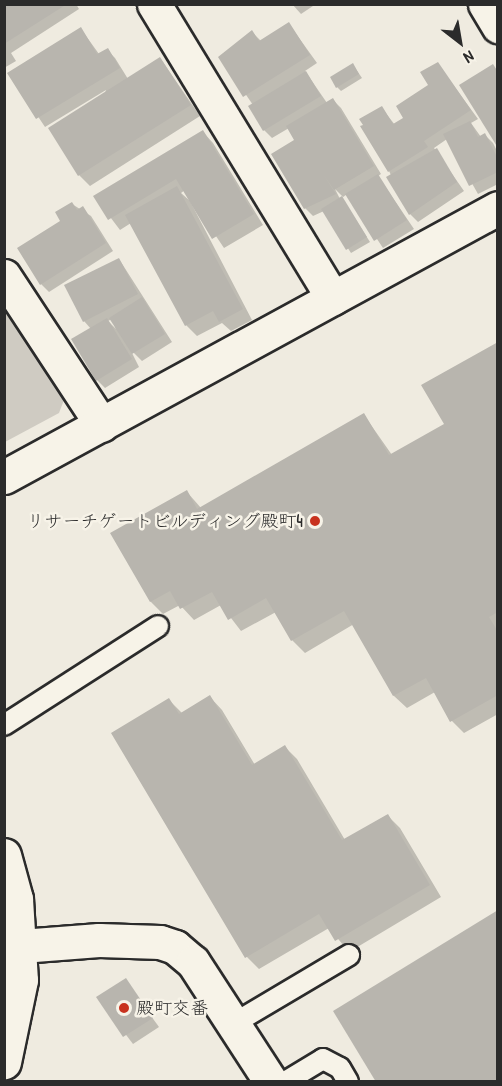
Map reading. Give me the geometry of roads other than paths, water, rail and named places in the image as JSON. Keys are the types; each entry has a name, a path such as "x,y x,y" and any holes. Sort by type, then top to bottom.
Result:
{"street":[{"path":"154,4 333,298"},
{"path":"485,4 498,26"},
{"path":"4,477 498,208"},
{"path":"4,276 102,425"},
{"path":"4,855 16,899 21,946 21,980 4,1062"},
{"path":"21,946 99,940 160,942 175,947 193,962 271,1082"}],"lane":[{"path":"4,725 158,626"},
{"path":"233,1024 349,955"},
{"path":"285,1082 323,1059 340,1068 348,1082"}],"place":[{"name":"リサーチゲートビルディング殿町4","path":"315,521"},
{"name":"殿町交番","path":"124,1008"}]}
